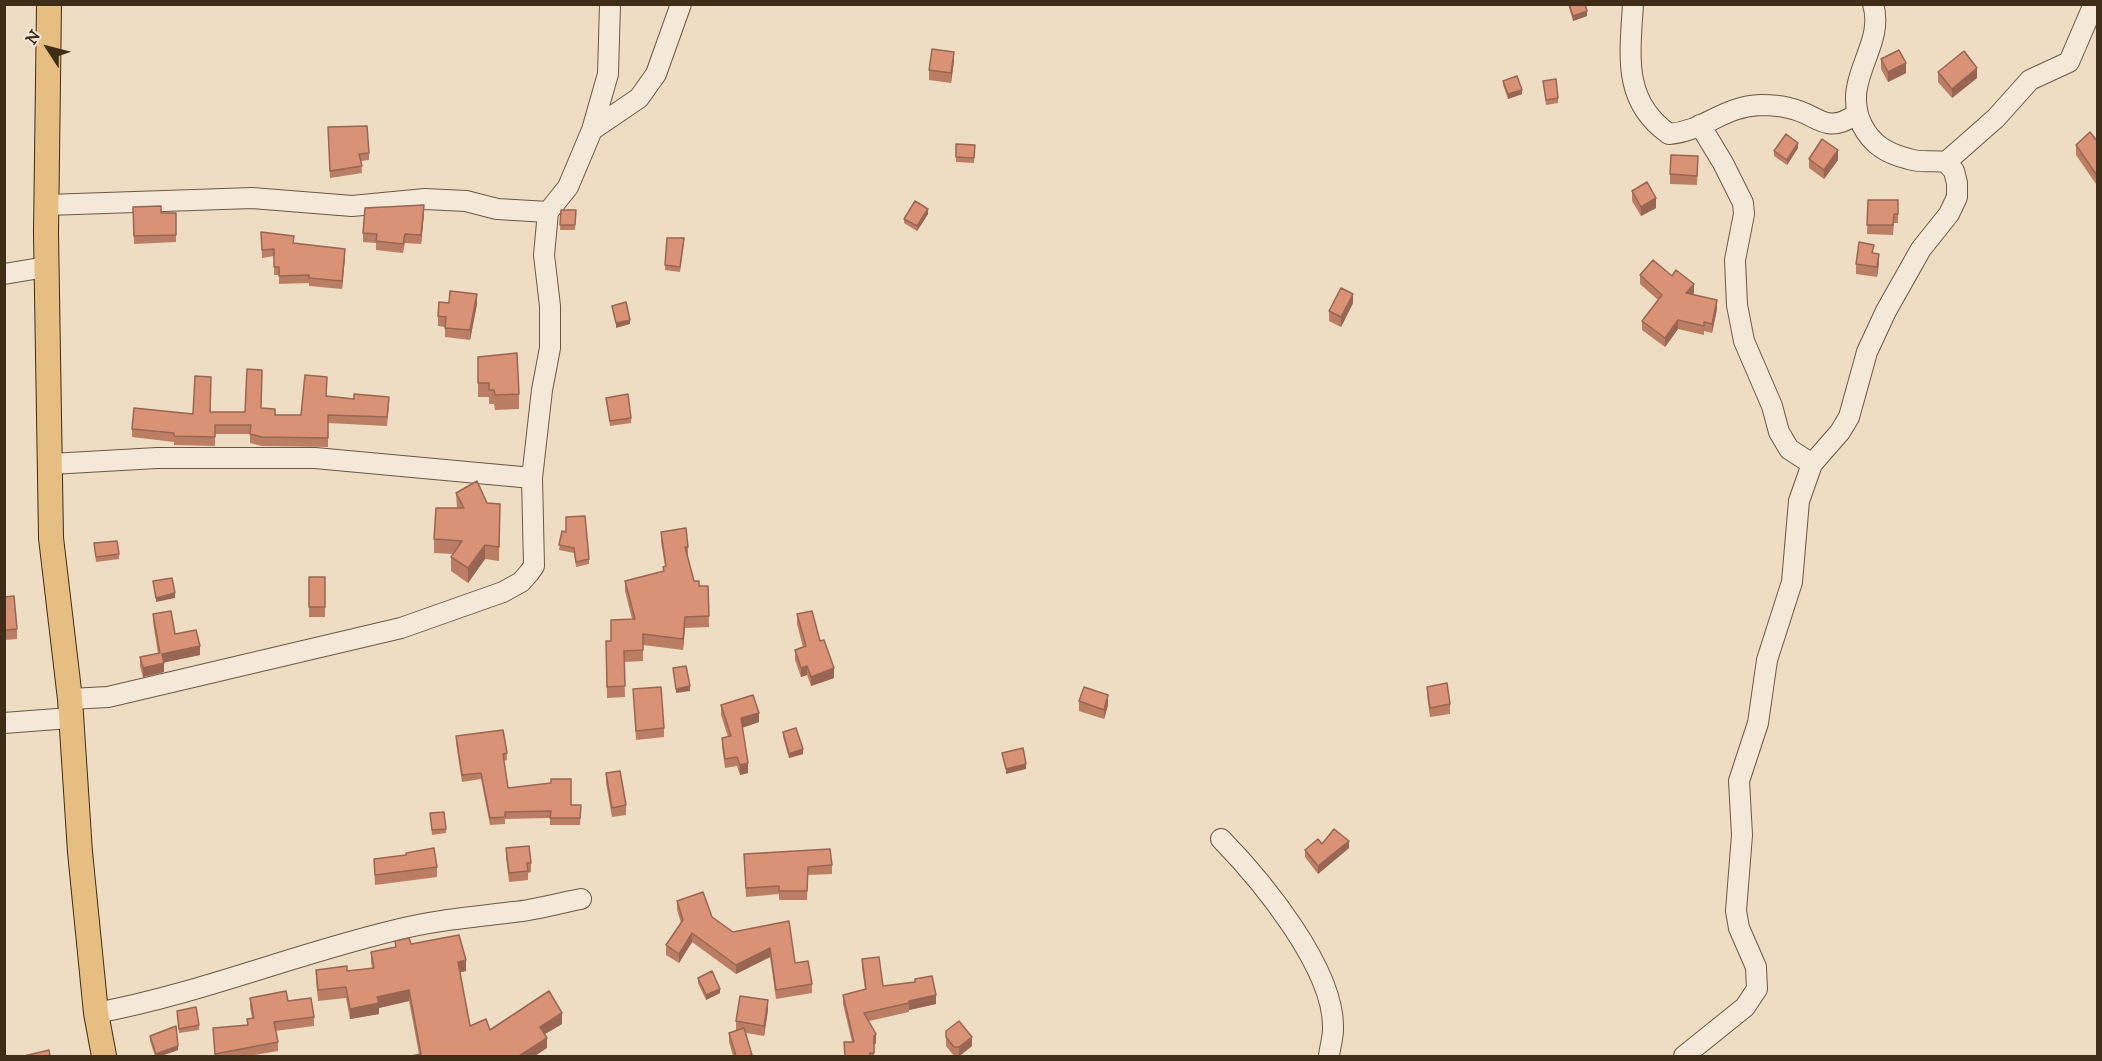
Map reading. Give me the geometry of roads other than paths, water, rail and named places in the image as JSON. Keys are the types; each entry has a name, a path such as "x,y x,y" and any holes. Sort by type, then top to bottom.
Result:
{"main road":[{"path":"49,4 46,267 51,538 70,709 96,1013 104,1056"}],"street":[{"path":"4,723 401,628 503,592 521,582 534,566 532,478 542,390 550,348 550,306 544,255 548,212 568,187 592,130 608,74 610,4"},
{"path":"592,130 639,98 656,74 681,4"},
{"path":"1633,4 1630,56 1635,93 1647,114 1670,134 1691,130 1733,108 1760,105 1791,108 1820,122 1832,125 1844,123 1857,114"},
{"path":"1873,4 1877,20 1855,91 1857,114 1868,138 1889,153 1912,160 1946,162 1996,118 2030,80 2069,62 2094,14"},
{"path":"1700,125 1743,203 1744,214 1735,260 1737,305 1744,341 1772,406 1779,432 1789,448 1812,464"},
{"path":"1684,1056 1745,1007 1757,989 1756,967 1739,928 1736,911 1742,826 1738,781 1758,723 1767,660 1792,582 1799,501 1812,464 1840,432 1849,417 1867,352 1886,311 1921,249 1948,214 1957,197 1958,183 1954,171 1946,162"},
{"path":"47,205 252,198 352,206 425,199 466,201 497,209 548,212"},
{"path":"4,274 46,267"},
{"path":"51,464 157,458 315,458 532,478"},
{"path":"1221,839 1255,873 1291,922 1318,969 1332,1017 1333,1030 1329,1056"},
{"path":"96,1013 140,1005 324,948 397,929 456,918 516,912 581,899"}]}
